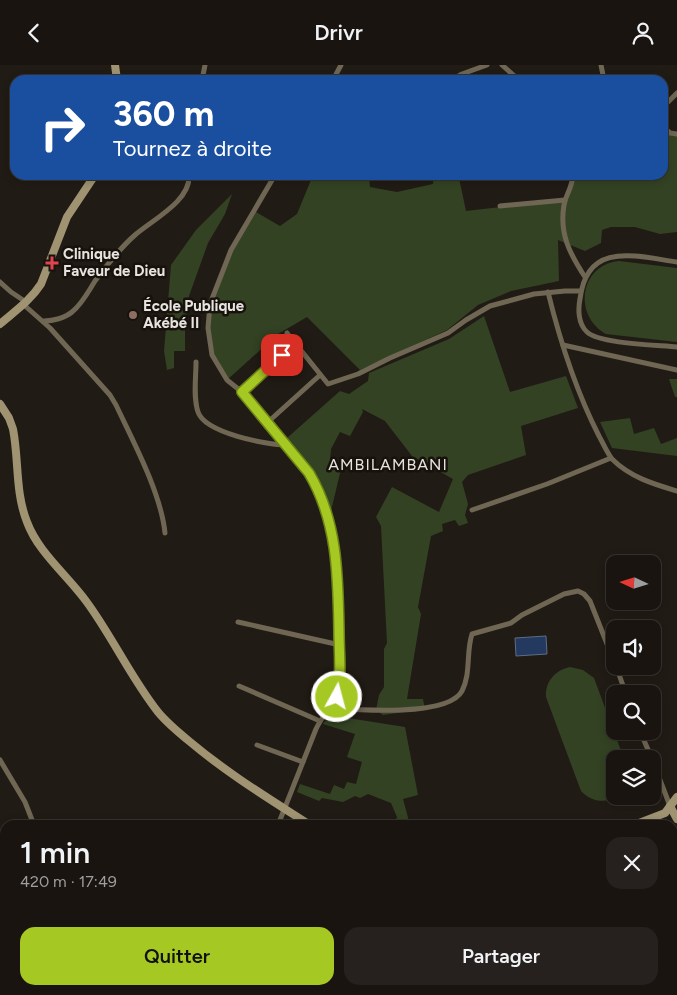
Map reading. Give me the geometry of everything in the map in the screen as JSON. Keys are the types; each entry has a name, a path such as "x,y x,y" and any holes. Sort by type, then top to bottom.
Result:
{"street":[{"path":"460,75 487,65"},
{"path":"502,65 513,75"},
{"path":"668,103 677,93"},
{"path":"0,323 25,304 40,284 67,217 93,180"},
{"path":"44,321 68,315 75,310 102,271 130,239 160,216 185,192 189,180"},
{"path":"272,180 231,251 210,304 208,328 212,355 228,380 242,392 268,422 309,473 316,485 330,522 336,551 340,645 337,697 320,721 280,820"},
{"path":"573,180 572,187 564,205 564,239 572,258 586,277"},
{"path":"500,207 565,200"},
{"path":"677,262 629,256 608,257 600,260 586,277 580,291 578,309 587,332 597,337 619,342 677,347"},
{"path":"0,282 44,321 110,395 150,478 162,514 165,533"},
{"path":"287,333 328,384 358,374 448,333 490,306 534,294 580,291"},
{"path":"548,292 562,345 591,421 611,458 632,475 650,484 677,491"},
{"path":"242,392 295,343"},
{"path":"562,345 677,370"},
{"path":"196,362 196,396 198,414 202,419 213,427 239,436 276,445 286,445"},
{"path":"268,422 320,375"},
{"path":"0,404 9,418 13,429 23,512 28,525 39,543 90,605 145,695 159,714 216,762 302,820"},
{"path":"472,510 547,484 611,458"},
{"path":"331,708 359,710 427,708 449,702 456,698 463,689 469,642 472,633 511,623 540,605 564,594 578,591 584,594 590,601 606,642"},
{"path":"238,623 340,645"},
{"path":"239,686 320,721"},
{"path":"257,745 303,762"},
{"path":"0,760 25,802 32,820"},
{"path":"661,782 677,819"},
{"path":"647,820 665,813 677,799"}],"green space":[{"path":"668,129 677,134 677,232 660,234 635,227 611,227 602,230 601,243 585,251 558,240 559,281 511,291 478,305 447,330 360,370 307,317 278,334 227,380 216,363 212,353 209,334 209,315 219,279 227,261 256,212 280,226 297,214 311,180 369,180 370,187 397,192 433,184 433,180 459,180 466,211 565,200 571,180 668,180"},
{"path":"232,194 225,214 208,243 189,296 185,324 185,351 174,351 174,368 167,370 164,351 171,265 196,230"},
{"path":"619,261 677,268 677,342 606,334 595,326 588,316 585,304 585,292 589,281 595,272 606,265"},
{"path":"484,316 510,392 566,376 578,408 521,426 526,455 468,475 462,482 468,504 465,515 468,523 459,526 455,520 442,524 443,531 431,536 418,607 421,614 407,699 423,699 425,709 383,715 376,710 379,695 384,687 384,649 387,643 381,526 376,517 392,487 439,512 453,479 412,456 385,421 362,409 363,412 350,436 340,432 331,449 330,460 341,469 331,511 317,478 287,438 340,391 349,394 368,381 369,373 449,339"},
{"path":"669,379 677,379 677,397 675,397"},
{"path":"630,418 634,434 654,428 661,444 677,438 677,456 612,448 600,422"},
{"path":"570,667 583,670 594,678 606,710 606,740 617,740 621,750 606,750 606,801 594,800 581,791 546,697 547,686 552,677"},
{"path":"329,715 405,727 418,795 403,799 409,820 396,820 397,817 391,803 368,794 360,798 355,796 343,802 322,798 319,801 297,792 300,784 330,794 334,785 344,789 347,782 356,784 362,762 347,757 355,734 323,724"}],"water":[{"path":"546,636 547,654 516,656 515,638"}],"place":[{"name":"Clinique Faveur de Dieu","path":"52,263"},
{"name":"École Publique Akébé II","path":"133,315"}],"district":[{"name":"AMBILAMBANI","path":"388,464"}],"route":[{"path":"282,355 242,392 309,473 316,485 330,522 336,551 338,588 340,675 337,697"}]}
